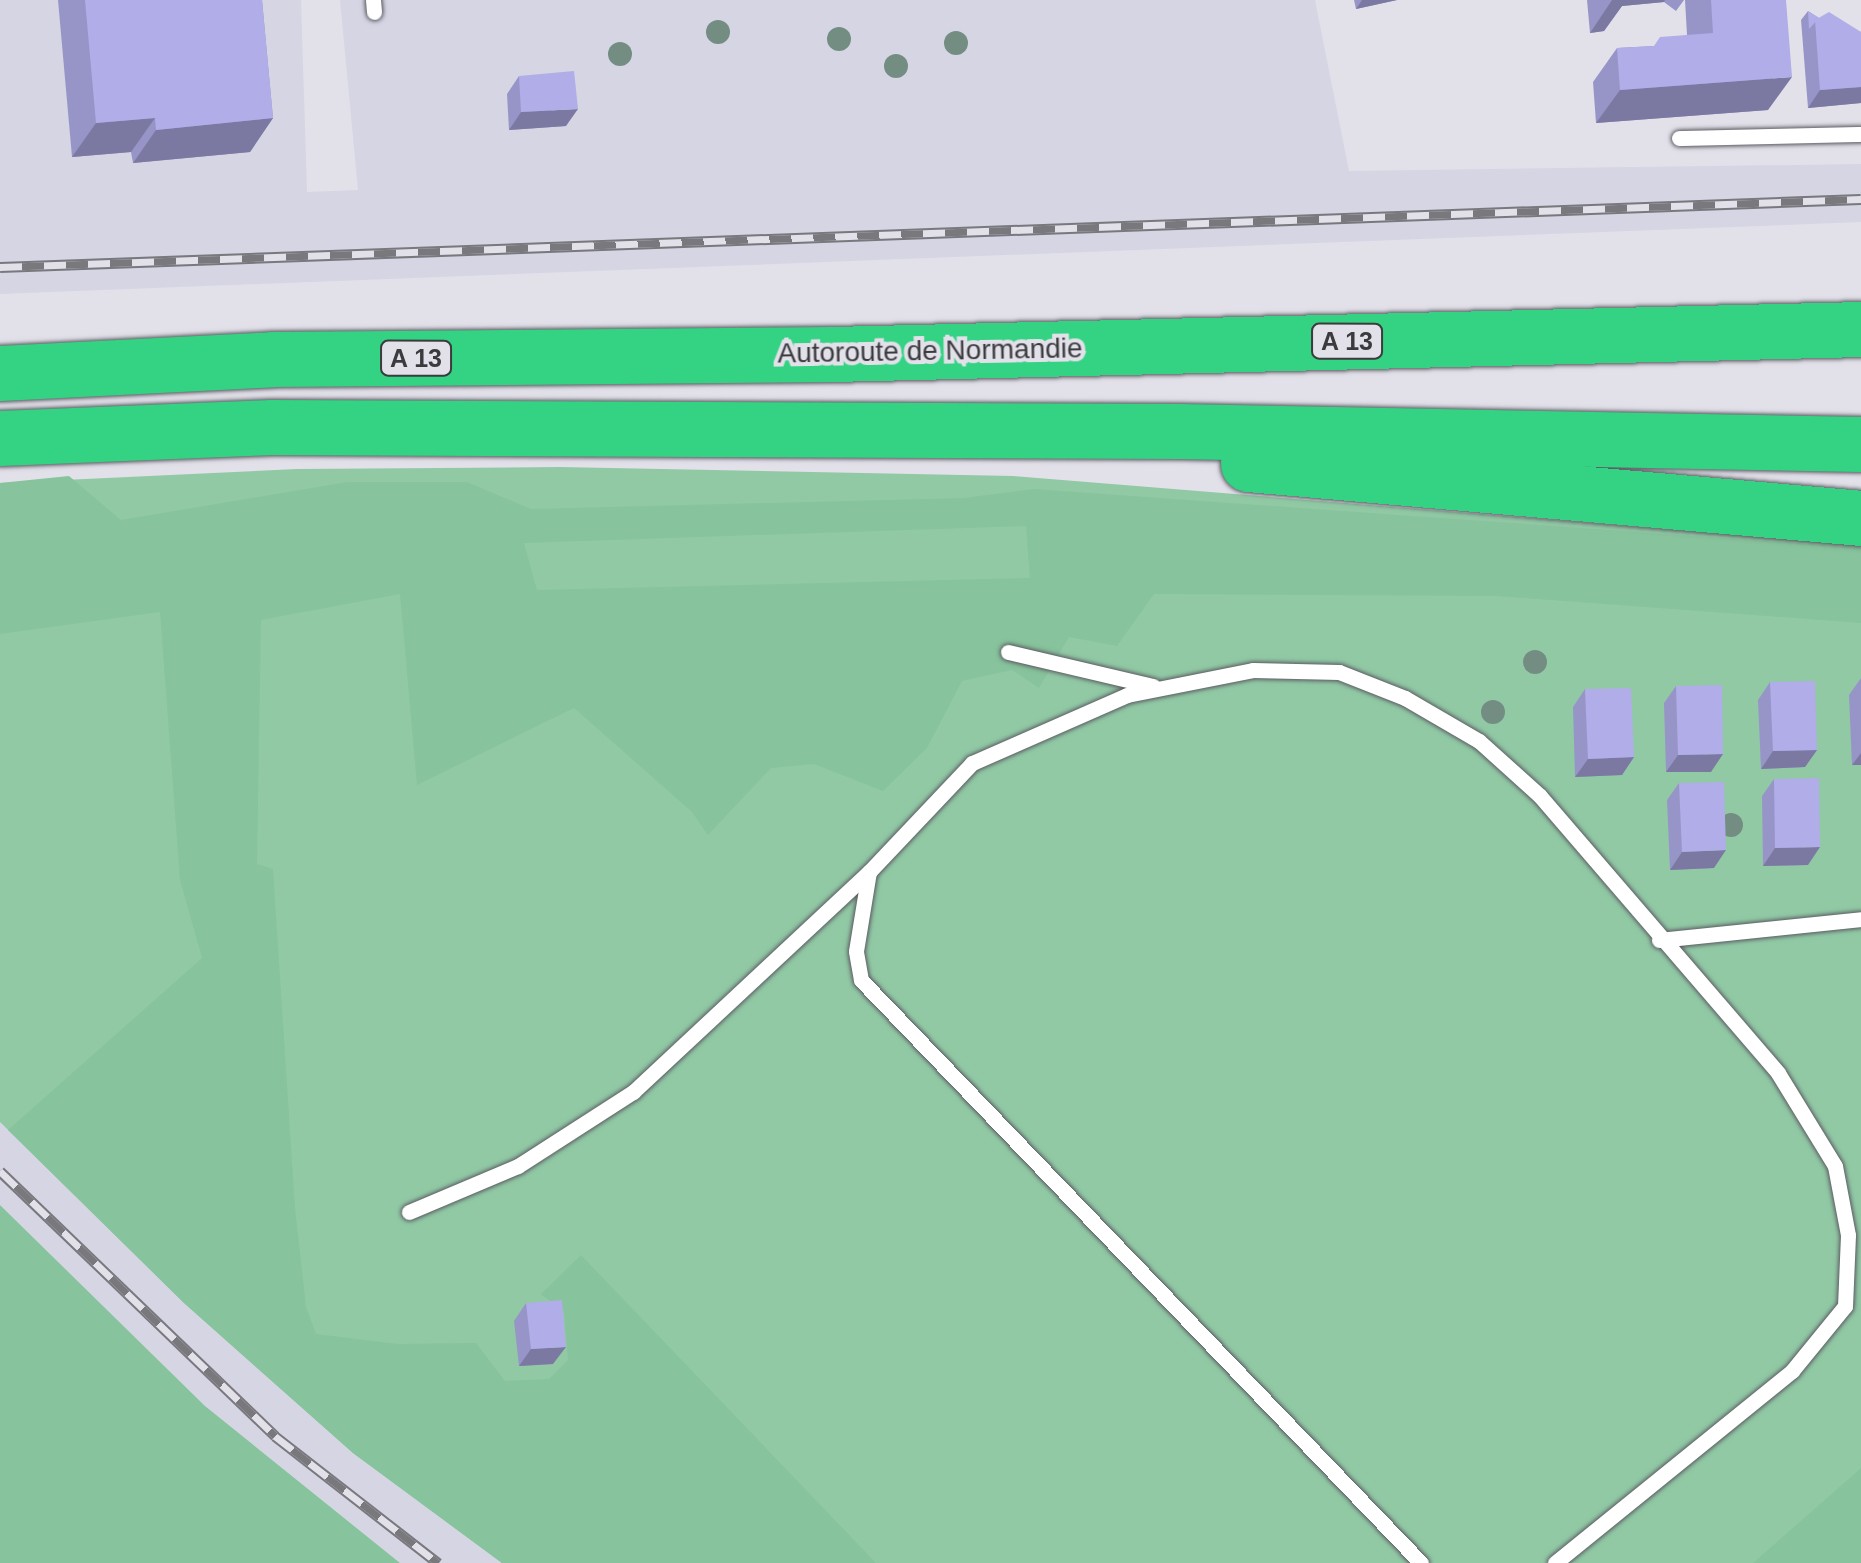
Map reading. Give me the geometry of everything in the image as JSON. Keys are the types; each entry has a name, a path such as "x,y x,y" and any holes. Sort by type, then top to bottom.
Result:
{"highway":[{"name":"Autoroute de Normandie","path":"0,373 273,359 832,354 1861,328"},
{"path":"0,438 272,428 1178,431 1861,444"},
{"path":"1178,431 1245,464 1861,518"}],"lane":[{"path":"1679,138 1796,130 1861,134"},
{"path":"1008,652 1162,688"},
{"path":"409,1212 518,1166 633,1092 869,872 972,762 1127,695 1253,670 1339,672 1405,698 1479,741 1540,796 1659,940 1778,1073 1835,1166 1854,1235 1845,1306 1792,1371 1555,1563"},
{"path":"869,872 856,951 861,980 1421,1563"},
{"path":"1659,940 1861,919"}],"shaded area":[{"path":"0,0 301,0 307,192 358,190 340,0 1315,0 1349,171 1861,164 1861,222 0,294"},
{"path":"0,1122 184,1303 353,1453 502,1563 400,1563 205,1406 0,1205"}],"green space":[{"path":"560,467 1013,476 1861,545 1861,1563 502,1563 353,1453 184,1303 0,1122 0,483 297,469"},
{"path":"69,476 121,520 347,482 467,482 531,509 964,498 1034,489 1861,548 1861,623 1496,596 1154,594 1117,646 1069,637 1039,688 1012,670 962,681 927,748 883,791 814,764 771,768 708,835 692,812 574,708 417,785 400,594 261,620 257,864 273,869 295,1207 306,1307 316,1334 398,1344 476,1343 505,1381 549,1379 568,1360 564,1312 541,1294 581,1255 876,1563 502,1563 353,1453 184,1303 8,1130 202,958 180,880 160,612 0,634 0,483","holes":["1026,526 1030,578 537,590 524,543"]},
{"path":"0,1205 205,1406 400,1563 0,1563"},
{"path":"1861,1468 1861,1563 1753,1563"}],"building":[{"path":"85,0 262,0 273,118 156,130 155,118 96,123"},
{"path":"1711,0 1786,0 1792,77 1620,90 1617,48 1654,46 1660,37 1713,33"},
{"path":"1808,11 1819,18 1809,29"},
{"path":"1829,12 1861,32 1861,87 1820,90 1815,20"},
{"path":"574,71 578,109 521,112 519,76"},
{"path":"1815,681 1817,750 1773,751 1770,682"},
{"path":"1722,685 1723,754 1678,755 1676,686"},
{"path":"1631,688 1634,757 1588,759 1585,689"},
{"path":"1819,778 1820,847 1775,848 1774,779"},
{"path":"1724,782 1726,850 1682,852 1679,783"},
{"path":"562,1300 566,1347 531,1349 526,1303"}],"railway":[{"path":"0,267 1861,199"},
{"path":"0,1171 275,1436 438,1563"}]}
